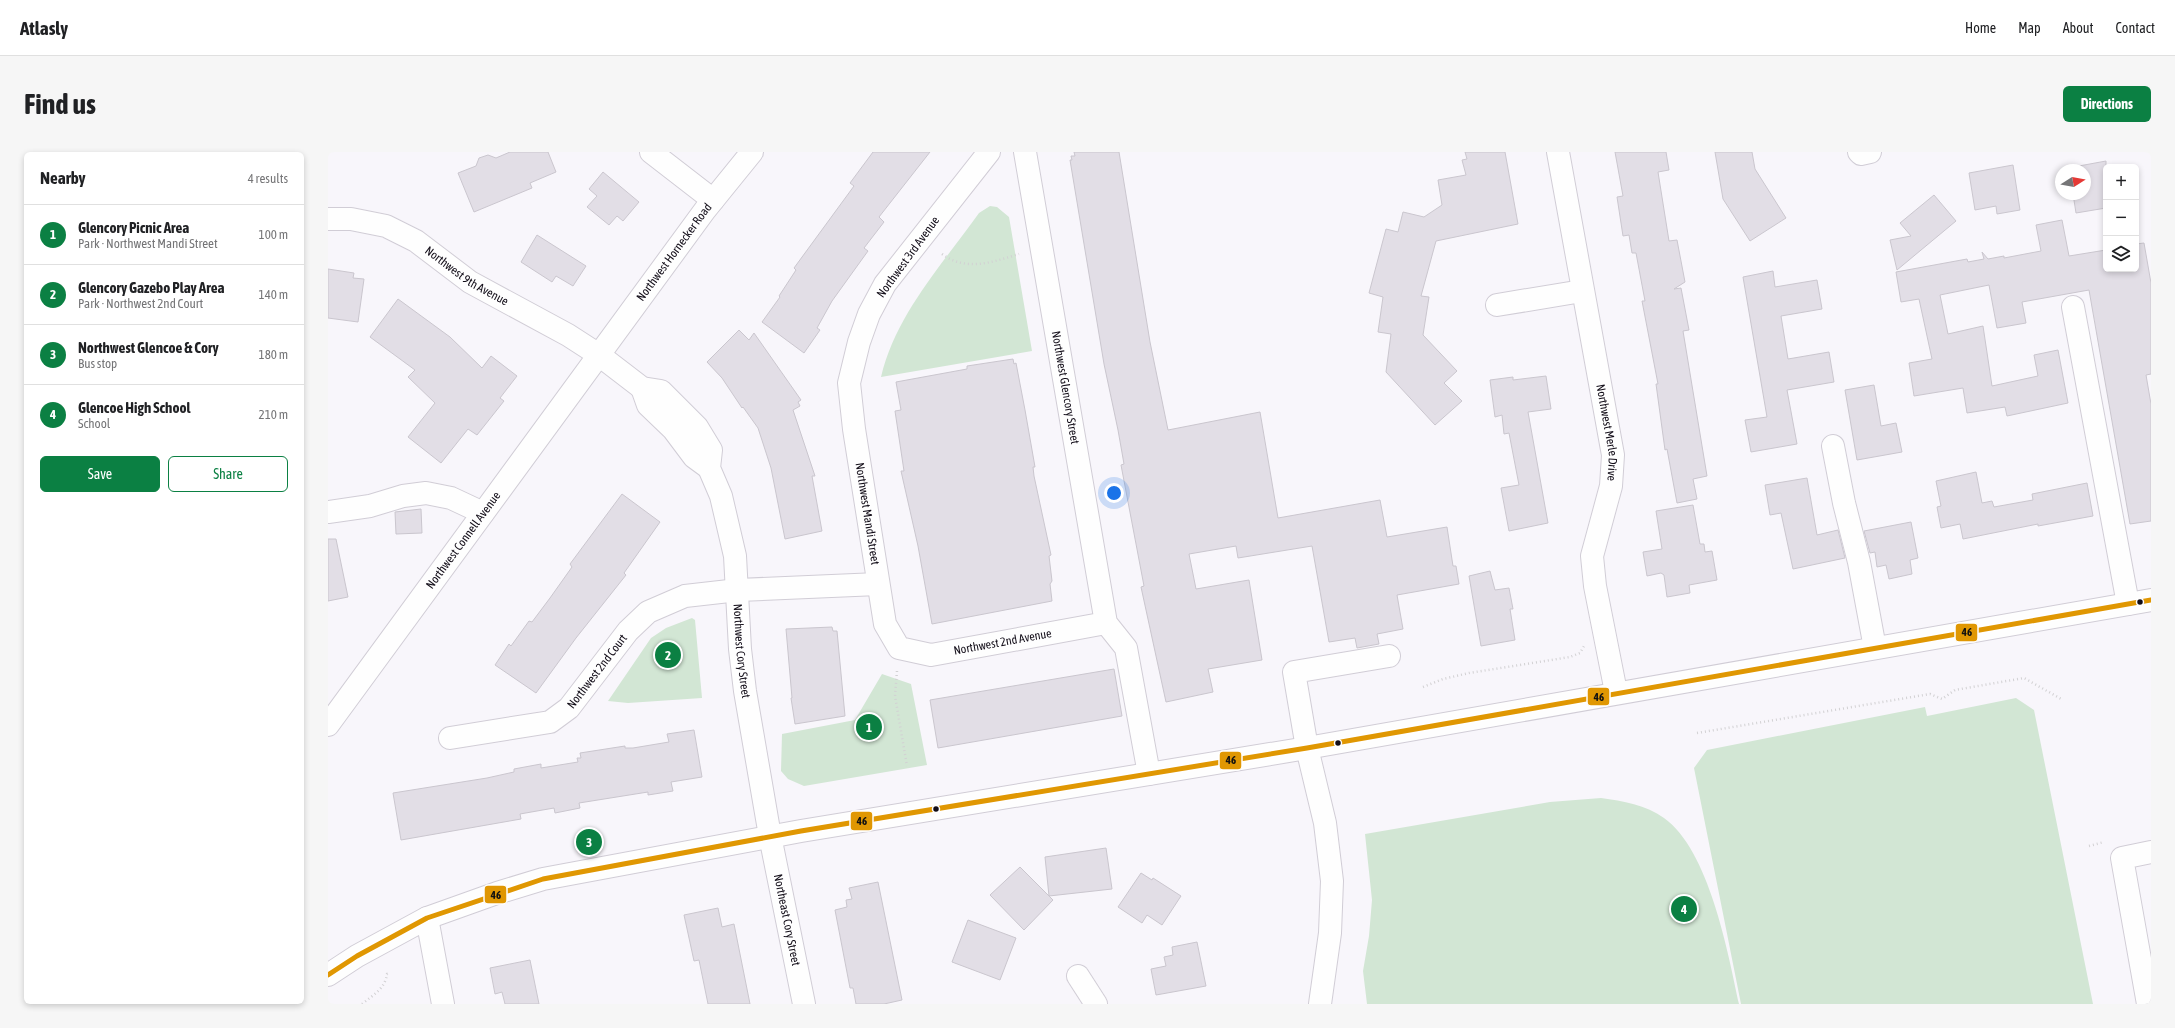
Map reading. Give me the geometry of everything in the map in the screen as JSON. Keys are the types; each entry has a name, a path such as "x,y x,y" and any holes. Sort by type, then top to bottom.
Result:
{"street":[{"path":"651,152 713,200"},
{"name":"Northwest Hornecker Road","path":"599,355 713,200 752,152"},
{"name":"Northwest 3rd Avenue","path":"851,375 859,342 869,314 885,284 989,152"},
{"name":"Northwest Glencory Street","path":"1025,152 1106,623"},
{"name":"Northwest Merle Drive","path":"1558,152 1582,291 1613,455 1611,486 1592,556 1595,586 1616,692"},
{"name":"Northwest 9th Avenue","path":"328,219 351,219 386,226 416,241 470,282 568,335 599,355"},
{"path":"1497,305 1582,291"},
{"path":"2073,307 2128,604"},
{"name":"Northwest Cory Street","path":"599,355 642,388 661,391 697,427 711,450 709,468 727,516 735,556 742,670 770,836"},
{"name":"Northwest Connell Avenue","path":"328,725 599,355"},
{"name":"Northwest Mandi Street","path":"851,375 849,383 854,429 878,584 885,624 898,658"},
{"path":"1833,446 1844,503 1860,562 1874,648"},
{"path":"328,512 370,506 403,496 426,493 451,498 483,513"},
{"path":"738,590 878,584"},
{"name":"Northwest 2nd Court","path":"450,738 550,722 569,708 628,631 648,612 685,596 738,590"},
{"path":"328,975 357,956 427,918 497,893 543,879 770,836 1307,748 1616,692 2151,600"},
{"path":"1106,623 1126,648 1149,774"},
{"name":"Northwest 2nd Avenue","path":"898,658 931,655 1106,623"},
{"path":"1320,1004 1330,933 1332,881 1325,824 1307,748 1294,672 1389,656"},
{"name":"Northeast Cory Street","path":"770,836 804,1004"},
{"path":"2148,1004 2122,858 2151,852"},
{"path":"427,918 443,1004"},
{"path":"1078,976 1096,1004"}],"path":[{"path":"942,254 954,262 968,265 991,262 1019,254"},
{"path":"1580,653 1585,645"},
{"path":"1423,687 1443,679 1469,673 1512,667 1580,653 1587,654"},
{"path":"898,658 895,696 907,766"},
{"path":"1697,733 1930,694 1942,699 1955,690 2024,678 2063,700"},
{"path":"2089,846 2109,842"},
{"path":"362,1004 382,988 386,982 387,974 390,972"}],"green space":[{"path":"990,206 997,207 1009,217 1032,351 881,377 897,332 909,311 936,271 979,213"},
{"path":"692,618 695,620 702,698 628,703 608,701 651,638 666,628"},
{"path":"882,674 911,684 927,765 804,786 788,779 781,771 782,734 855,720"},
{"path":"2016,698 2034,710 2093,1004 1741,1004 1694,768 1707,750 1925,707 1927,716"},
{"path":"1601,798 1626,802 1650,810 1664,818 1680,833 1693,853 1705,877 1722,931 1739,1004 1367,1004 1363,971 1369,936 1372,900 1365,834 1550,802"}],"building":[{"path":"510,152 548,152 556,172 530,183 532,188 474,212 458,173 476,166 479,158 488,155 496,158"},
{"path":"873,152 930,152 879,217 884,222 864,248 868,251 832,301 817,328 820,330 804,353 762,322 780,297 779,296 796,270 794,268 854,186 850,183"},
{"path":"1074,152 1119,152 1150,342 1168,430 1260,412 1278,518 1380,500 1387,537 1447,527 1453,566 1456,566 1459,584 1397,595 1403,629 1377,634 1379,644 1357,648 1355,638 1329,642 1312,546 1238,558 1236,546 1189,554 1196,589 1249,580 1262,660 1208,669 1213,692 1166,702 1141,587 1144,586 1121,465 1124,464 1104,364 1070,160 1072,160 1071,156 1075,156"},
{"path":"1465,152 1505,152 1518,224 1436,241 1421,296 1429,297 1423,335 1457,371 1444,383 1462,401 1435,425 1386,372 1391,334 1378,332 1383,297 1369,293 1386,229 1398,232 1403,212 1424,217 1442,205 1438,180 1466,175 1462,160 1467,159"},
{"path":"1615,152 1666,152 1669,170 1658,172 1669,241 1677,240 1685,282 1674,289 1681,288 1689,330 1683,331 1707,476 1693,479 1697,499 1677,503 1667,449 1665,450 1656,384 1658,384 1642,301 1645,301 1636,253 1632,253 1629,235 1623,236 1617,197 1623,196"},
{"path":"1715,152 1752,152 1755,169 1786,218 1750,241 1723,199"},
{"path":"2106,161 2106,164 2103,164 2103,208 2076,213 2074,200 2091,200 2091,164 2090,164"},
{"path":"2013,165 2020,210 1997,214 1996,206 1975,210 1969,173"},
{"path":"603,172 639,202 623,221 617,216 609,225 587,207 597,196 589,189"},
{"path":"1934,195 1956,221 1897,270 1890,240 1911,236 1900,223"},
{"path":"2062,220 2069,256 2103,250 2103,272 2139,272 2139,244 2144,243 2151,283 2151,374 2146,375 2151,404 2151,521 2130,524 2089,290 2022,302 2026,323 1997,328 1989,285 1940,295 1948,334 1983,326 1992,386 2038,376 2034,355 2058,350 2068,403 2007,416 2005,407 1967,413 1963,388 1914,396 1909,363 1932,359 1919,299 1901,302 1896,272 1967,259 1968,262 1984,259 1982,252 1988,259 2004,256 2004,258 2041,251 2036,225"},
{"path":"537,235 586,266 573,286 556,276 552,282 521,262"},
{"path":"328,269 354,273 353,278 364,279 358,322 328,318"},
{"path":"1773,271 1775,287 1817,280 1822,309 1781,316 1788,359 1829,352 1834,382 1787,390 1797,444 1751,452 1745,420 1767,417 1743,277"},
{"path":"398,299 450,337 482,368 491,356 517,376 500,398 504,401 477,435 468,429 441,463 408,437 435,403 408,377 415,370 370,337"},
{"path":"739,330 749,340 754,333 801,400 798,402 800,406 793,410 815,476 812,476 822,531 785,539 771,468 758,428 743,407 742,408 722,378 707,362"},
{"path":"1013,359 1014,364 1016,363 1035,467 1033,467 1034,476 1051,555 1049,556 1052,581 1050,584 1052,601 932,624 918,546 901,471 904,471 895,411 901,410 896,382 967,369 967,366"},
{"path":"1546,376 1551,409 1528,412 1548,523 1509,531 1501,488 1519,485 1509,433 1504,434 1502,415 1495,417 1490,380 1513,377 1513,380"},
{"path":"1874,385 1881,426 1896,423 1902,452 1857,460 1845,390"},
{"path":"1976,472 1982,503 1992,501 1994,507 2033,500 2032,494 2087,483 2093,516 2038,526 2038,524 1963,539 1960,524 1941,528 1937,507 1941,506 1936,481"},
{"path":"1807,478 1817,535 1838,530 1845,558 1793,569 1781,513 1770,515 1765,485"},
{"path":"622,494 660,522 624,573 626,575 576,638 536,693 495,665 509,644 511,646 529,621 532,622 550,598 572,567 570,564"},
{"path":"1693,505 1700,544 1704,544 1705,552 1712,551 1717,580 1689,585 1690,593 1667,597 1664,575 1661,573 1647,576 1643,552 1662,549 1656,511"},
{"path":"421,509 422,533 396,534 395,512"},
{"path":"1911,522 1918,558 1910,560 1912,574 1889,579 1886,565 1877,567 1875,552 1870,553 1864,531"},
{"path":"328,539 336,539 348,597 328,601"},
{"path":"1490,571 1495,590 1509,588 1513,609 1510,609 1515,640 1481,646 1469,576"},
{"path":"832,627 833,631 837,631 845,716 795,724 791,698 786,629"},
{"path":"1114,669 1122,716 938,748 930,700"},
{"path":"694,730 702,777 671,782 673,791 648,795 648,792 579,803 580,808 555,813 554,808 520,814 521,819 401,840 393,793 487,778 514,772 514,769 541,764 541,768 578,762 577,758 581,758 580,753 625,746 625,748 633,748 669,742 667,734"},
{"path":"1106,848 1112,889 1049,896 1045,857"},
{"path":"1020,867 1053,900 1024,930 990,895"},
{"path":"1141,873 1152,880 1153,878 1181,896 1162,925 1147,915 1142,923 1118,907"},
{"path":"878,882 902,1000 884,1004 856,1004 853,988 850,988 835,910 847,907 846,900 852,899 849,888"},
{"path":"718,908 722,927 734,924 750,1004 708,1004 699,960 694,961 684,915"},
{"path":"968,920 1016,938 1000,980 952,962"},
{"path":"1197,942 1206,986 1156,995 1151,969 1166,966 1164,957 1173,955 1172,947"},
{"path":"530,960 539,1004 505,1004 502,992 495,994 490,968"}],"transit line":[{"name":"46","path":"328,975 357,956 427,918 543,879 801,831 1307,748 2151,600"}],"place":[{"name":"Glencory Gazebo Play Area","path":"668,655"},
{"name":"Glencory Picnic Area","path":"869,727"},
{"name":"Northwest Glencoe & Cory","path":"589,842"},
{"name":"Glencoe High School","path":"1684,909"}]}
